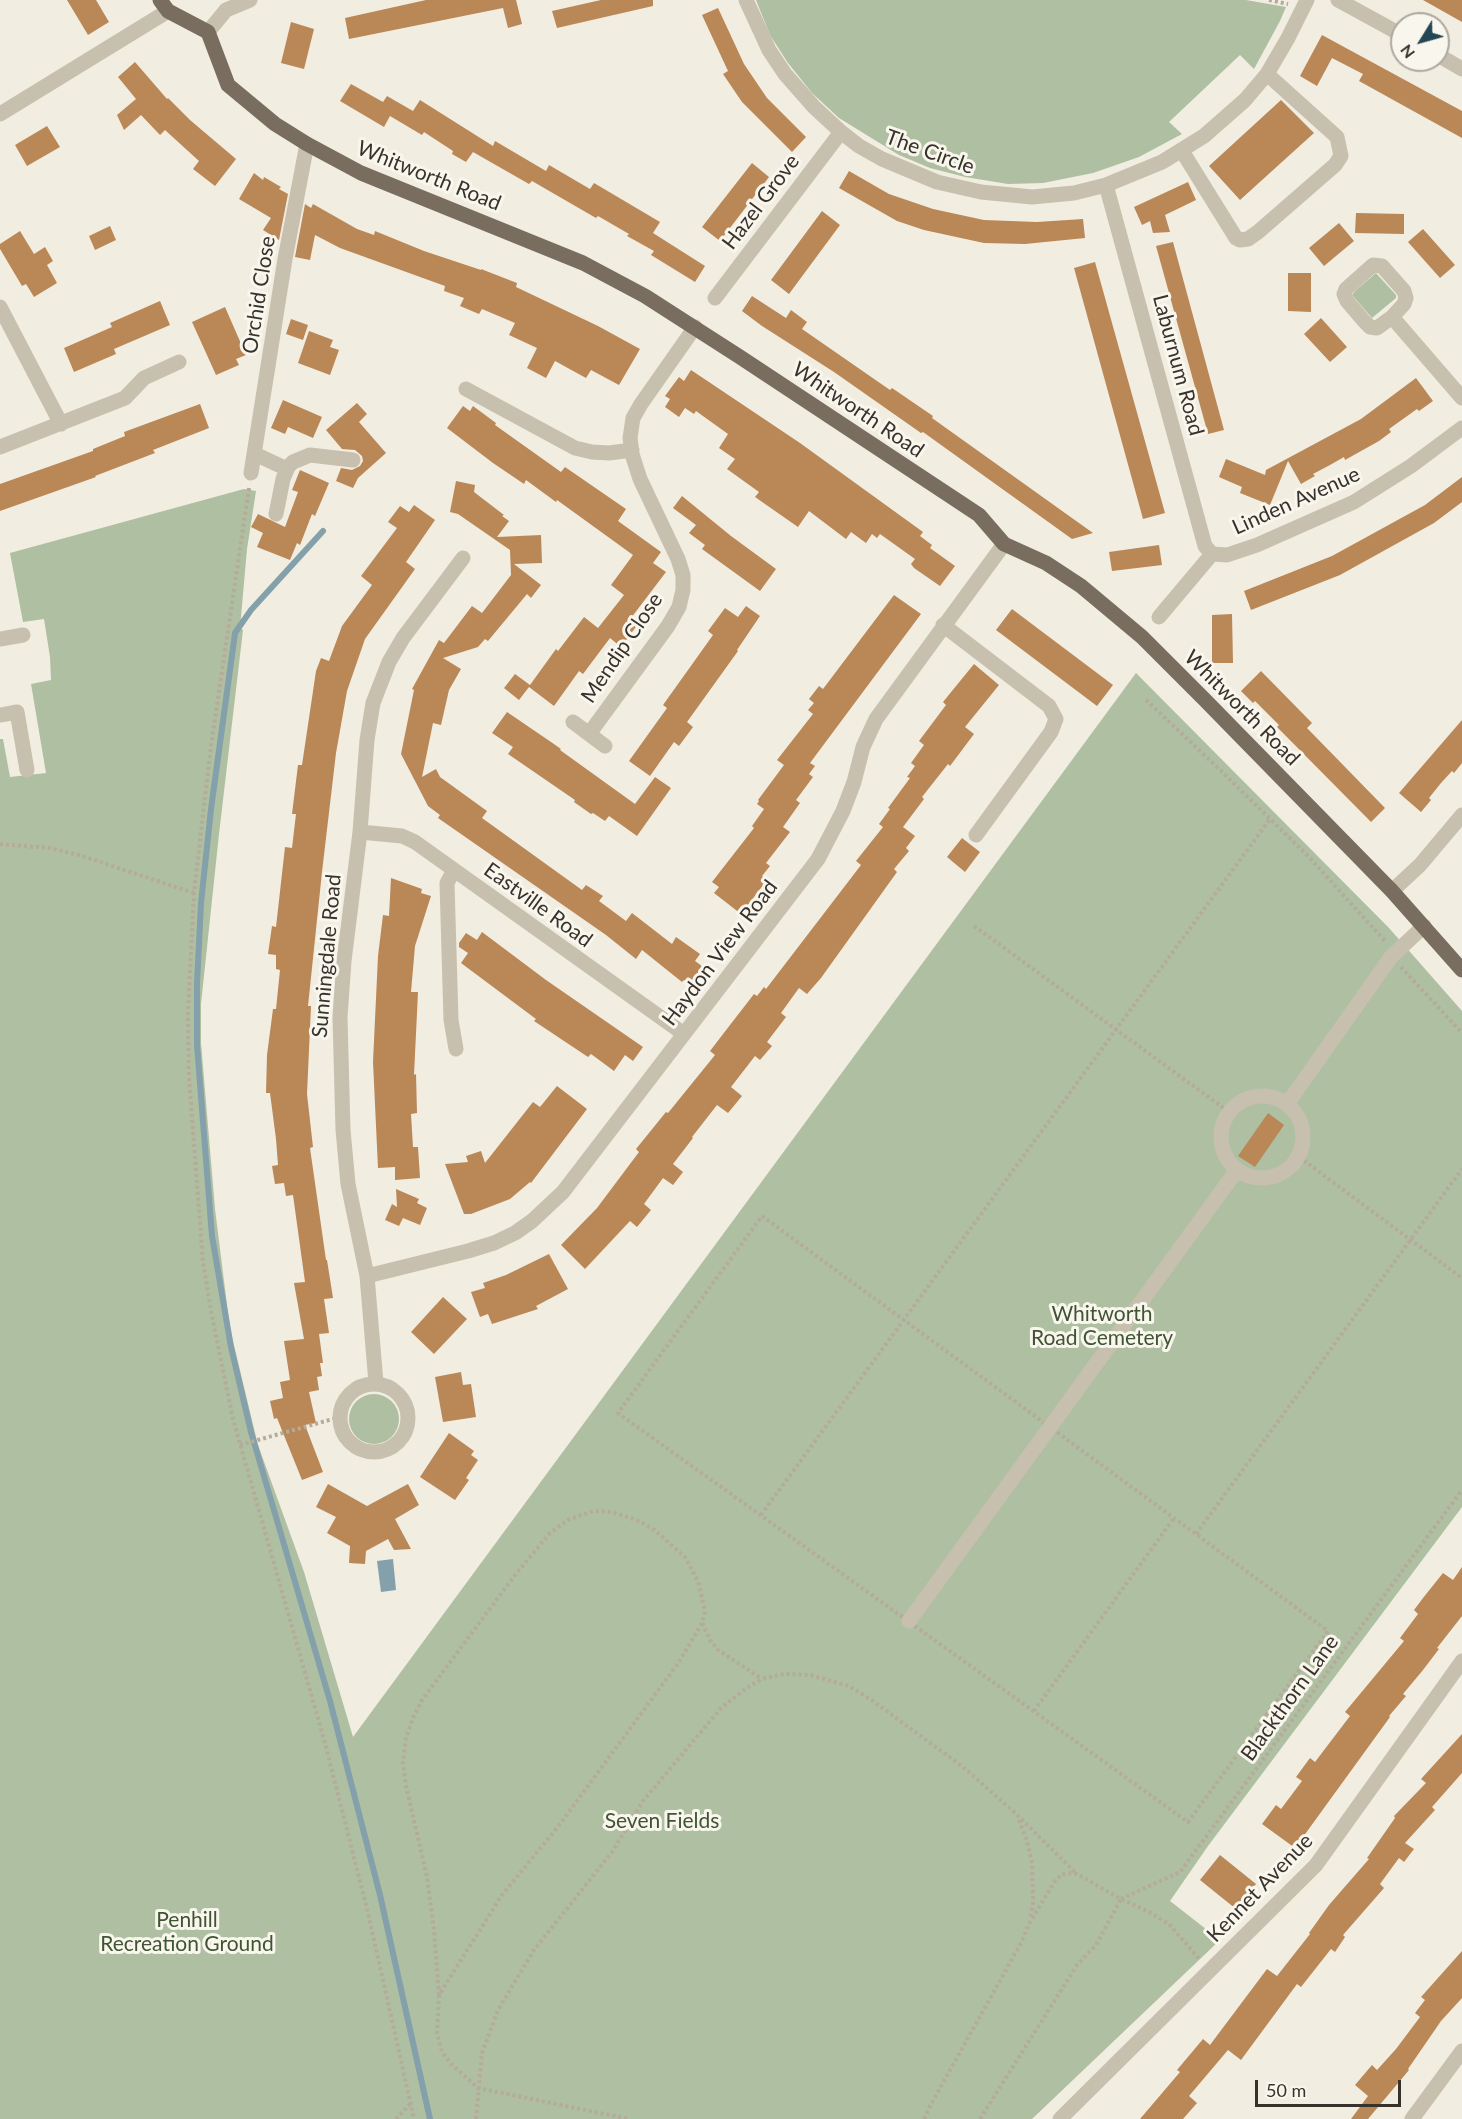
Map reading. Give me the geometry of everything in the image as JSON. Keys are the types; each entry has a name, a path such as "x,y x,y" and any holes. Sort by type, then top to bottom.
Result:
{"main road":[{"path":"164,6 208,32"},
{"name":"Whitworth Road","path":"208,32 228,85 275,124 361,173 584,263 645,296 979,515 1004,544 1046,563 1082,586 1120,618 1212,707 1392,891 1462,970"}],"street":[{"path":"208,32 226,10 250,0"},
{"name":"The Circle","path":"746,0 765,41 785,74 814,107 859,146 909,172 938,182 1006,196 1053,196 1106,185 1182,152 1230,114 1267,74 1307,0"},
{"path":"1338,0 1390,28"},
{"path":"0,114 164,6"},
{"path":"1182,152 1236,238 1240,240 1248,239 1258,232 1335,165 1341,156 1337,137 1267,74"},
{"name":"Hazel Grove","path":"715,298 841,132"},
{"name":"Orchid Close","path":"251,473 285,259 307,144"},
{"name":"Laburnum Road","path":"1106,185 1205,546 1212,554"},
{"path":"0,307 61,424"},
{"path":"1392,317 1462,398"},
{"name":"Mendip Close","path":"590,734 668,626 679,607 683,590 683,575 678,559 640,478 630,438 633,418 694,327"},
{"path":"0,447 125,398 144,378 178,362"},
{"path":"466,389 575,448 592,453 632,450"},
{"name":"Linden Avenue","path":"1159,617 1212,554 1227,555 1257,545 1354,502 1411,466 1462,428"},
{"path":"255,454 287,469"},
{"path":"276,514 287,469 293,462 310,455 353,460"},
{"name":"Haydon View Road","path":"367,1276 477,1248 515,1233 532,1221 562,1192 818,859 843,811 854,782 863,747 876,719 1004,544"},
{"name":"Sunningdale Road","path":"376,1383 367,1276 348,1184 340,1076 340,1017 344,961 360,832 367,740 374,703 389,662 403,638 463,558"},
{"path":"943,625 1049,706 1056,719 1052,732 976,835"},
{"path":"0,639 23,635"},
{"path":"0,714 17,712 27,770"},
{"name":"Mendip Close","path":"573,722 605,746"},
{"path":"1392,891 1420,865 1462,816"},
{"name":"Eastville Road","path":"360,832 402,836 415,842 684,1034"},
{"path":"454,870 447,883 451,1020 456,1048"},
{"path":"1287,1104 1393,955 1424,926"},
{"path":"1250,1097 1276,1098 1287,1104 1297,1113 1302,1125 1304,1138 1299,1157 1286,1172 1274,1177 1255,1178 1237,1170 1228,1161 1222,1149 1223,1123 1230,1112 1250,1097"},
{"path":"909,1621 1237,1170"},
{"path":"376,1383 395,1391 406,1404 408,1425 398,1443 380,1452 359,1448 344,1434 340,1417 343,1404 351,1393 362,1386 376,1383"},
{"name":"Kennet Avenue","path":"1060,2119 1316,1865 1462,1661"},
{"path":"1412,2119 1462,2051"}],"path":[{"path":"251,473 210,756 194,893 188,1014 189,1078 203,1262 211,1311 240,1445 325,1743 368,1913 414,2119"},
{"path":"1146,700 1307,855 1462,1033"},
{"path":"761,1515 1270,819"},
{"path":"0,844 50,848 82,856 194,893"},
{"path":"974,926 1230,1112"},
{"path":"1299,1157 1462,1278"},
{"path":"1196,1534 1462,1169"},
{"path":"240,1445 340,1417"},
{"name":"Blackthorn Lane","path":"1121,1899 1180,1872 1462,1490"},
{"path":"439,1995 502,1895 557,1828 679,1662 702,1623 705,1611 698,1581 685,1557 652,1528 636,1520 612,1512 593,1511 568,1520 550,1533 532,1553 422,1700 406,1737 403,1762 406,1786 427,1877 439,1995 437,2033 442,2052 450,2064 478,2088 629,2119"},
{"path":"1034,1711 1174,1518"},
{"path":"702,1623 718,1650 762,1679"},
{"path":"476,2119 482,2053 498,2010 534,1950 612,1852 643,1801 721,1708 762,1679 784,1674 810,1675 849,1686 873,1701 963,1767 1014,1812 1077,1874 1169,1924 1209,1971"},
{"path":"1014,1812 1022,1824 1032,1863 1033,1905 1029,1924"},
{"path":"924,2119 1021,1943 1029,1924 1055,1881 1061,1875 1077,1874"},
{"path":"980,2119 1077,1965 1096,1945 1121,1899"},
{"path":"396,2119 410,2104"}],"green space":[{"path":"756,0 1246,0 1286,7 1254,69 1240,55 1169,122 1182,134 1139,157 1093,173 1043,183 1008,184 930,168 899,155 839,118 812,93 788,63 770,35"},
{"path":"1376,273 1396,295 1396,298 1372,318 1352,295"},
{"path":"244,489 256,491 247,549 240,628 243,630 201,1004 201,1043 215,1209 230,1329 258,1445 304,1572 353,1737 1136,673 1389,928 1462,1011 1462,1507 1208,1846 1170,1901 1220,1940 1032,2119 0,2119 0,739 3,739 10,777 46,773 31,684 51,680 44,619 23,622 10,553"},
{"path":"369,1394 379,1394 392,1401 399,1414 399,1424 392,1437 379,1444 369,1444 360,1440 353,1433 349,1424 349,1414 353,1405 360,1398"}],"water":[{"path":"393,1559 396,1590 381,1592 377,1561"}],"building":[{"path":"67,0 96,0 109,22 88,35"},
{"path":"426,0 516,0 522,24 508,28 503,8 349,39 345,18"},
{"path":"601,0 653,0 653,6 557,28 552,11"},
{"path":"1423,0 1462,0 1462,22 1450,15 1450,12 1444,12"},
{"path":"718,8 744,64 767,98 806,137 792,152 742,102 723,74 728,71 702,15"},
{"path":"291,22 314,29 304,69 281,63"},
{"path":"1322,35 1462,111 1462,138 1359,81 1363,74 1332,58 1317,86 1300,76"},
{"path":"135,62 167,99 236,159 215,186 193,169 199,161 165,130 160,135 141,115 124,130 117,115 136,99 118,77"},
{"path":"351,84 383,102 387,96 413,111 420,100 493,146 495,141 546,171 549,165 590,189 594,183 660,222 653,233 705,266 695,282 651,255 654,251 627,236 629,234 532,181 529,184 473,152 466,162 424,132 422,135 390,116 384,127 340,101"},
{"path":"1281,100 1314,133 1240,200 1209,166"},
{"path":"47,126 60,147 27,166 15,145"},
{"path":"752,163 769,177 720,241 702,227"},
{"path":"849,171 889,194 933,209 984,220 1037,222 1083,219 1085,238 1025,244 984,243 924,230 897,221 839,188"},
{"path":"254,173 263,180 264,177 281,187 279,189 288,194 279,240 263,230 271,218 239,199"},
{"path":"1188,182 1196,200 1165,215 1170,232 1153,233 1150,221 1142,225 1134,207"},
{"path":"305,204 311,208 313,204 357,229 374,235 375,231 424,251 517,283 516,287 640,349 619,385 591,370 586,378 555,361 546,378 527,368 537,348 509,335 515,323 482,309 479,314 460,306 464,298 444,291 445,286 340,248 315,235 310,260 295,257"},
{"path":"822,211 840,225 789,294 771,280"},
{"path":"1356,213 1404,214 1404,234 1355,233"},
{"path":"1339,223 1354,241 1324,266 1309,248"},
{"path":"110,226 116,240 95,250 89,236"},
{"path":"1423,229 1455,265 1440,278 1408,242"},
{"path":"20,231 34,254 45,247 53,261 47,265 57,283 34,297 26,284 22,286 0,249 0,244"},
{"path":"1173,242 1224,430 1208,434 1156,246"},
{"path":"1095,262 1165,513 1143,519 1074,268"},
{"path":"1288,273 1311,273 1311,312 1288,311"},
{"path":"752,296 786,318 791,310 807,322 802,329 890,390 892,388 933,416 932,418 1093,533 1072,539 923,432 921,433 834,372 762,326 742,311"},
{"path":"160,301 170,325 114,349 116,354 74,372 64,348 112,327 110,323"},
{"path":"225,307 246,355 236,359 239,365 216,375 192,322"},
{"path":"1321,318 1347,347 1330,362 1304,334"},
{"path":"291,319 308,325 303,340 286,334"},
{"path":"309,331 333,340 330,347 339,350 330,375 298,363"},
{"path":"691,370 800,443 923,532 920,536 932,545 930,548 955,566 940,586 914,568 911,564 915,559 880,534 877,538 872,534 866,543 851,532 846,539 809,511 798,527 755,497 759,492 727,469 735,459 719,448 728,434 696,411 694,414 685,408 679,417 665,407 670,399 665,396 679,377 684,381"},
{"path":"1416,378 1433,401 1419,411 1417,409 1389,429 1391,432 1379,441 1313,474 1315,476 1301,484 1288,461 1270,505 1240,493 1242,487 1219,477 1226,459 1265,475 1266,470 1361,419"},
{"path":"283,400 322,417 313,438 288,427 285,434 271,428"},
{"path":"357,403 367,414 359,422 386,453 358,478 353,488 336,481 341,468 352,470 360,466 363,461 362,456 355,450 342,449 326,430"},
{"path":"200,404 209,428 153,450 155,453 96,477 0,511 0,484 93,451 93,449 125,436 124,432"},
{"path":"463,406 470,411 473,406 496,423 495,425 561,472 565,467 626,509 618,521 661,552 653,563 666,572 631,618 638,624 621,647 610,638 583,674 579,671 554,706 529,687 519,700 504,688 515,674 530,685 556,649 558,651 584,617 598,628 624,595 611,585 633,555 557,500 556,502 526,480 524,484 493,463 447,428"},
{"path":"300,470 329,483 315,516 312,514 300,545 297,543 290,560 257,547 263,533 251,527 258,514 285,527 298,492 292,490"},
{"path":"1462,477 1462,502 1434,523 1340,575 1251,610 1244,591 1332,556 1425,505"},
{"path":"456,481 475,485 474,492 509,521 497,537 541,535 542,563 514,564 541,585 531,598 527,594 488,641 485,639 478,647 443,658 461,669 449,690 441,725 433,723 422,777 436,769 440,777 487,811 482,818 582,890 586,885 603,896 599,901 626,921 632,913 672,944 676,937 700,954 695,961 706,969 692,986 684,980 682,982 642,950 636,959 606,935 438,818 440,815 428,806 401,754 414,690 412,689 439,640 444,643 472,606 482,613 511,575 510,550 458,514 450,512"},
{"path":"682,496 776,569 760,591 702,549 705,545 689,533 696,525 673,508"},
{"path":"414,505 435,520 406,562 415,569 365,639 347,691 336,753 322,872 308,1006 311,1006 307,1094 313,1147 310,1148 333,1298 324,1299 329,1333 319,1334 323,1363 320,1363 322,1376 317,1377 319,1390 309,1392 316,1423 305,1425 323,1472 302,1480 277,1418 274,1419 270,1401 283,1398 280,1382 290,1380 284,1341 304,1339 294,1283 305,1282 293,1195 286,1196 284,1183 275,1184 272,1166 278,1165 270,1093 266,1093 267,1055 273,1009 276,1009 280,970 276,969 276,955 268,954 272,926 276,927 285,847 292,848 296,814 292,814 298,765 302,765 316,671 321,658 329,661 342,626 372,585 361,576 397,528 388,522 400,506 409,512"},
{"path":"1159,545 1162,565 1112,571 1109,552"},
{"path":"894,595 921,614 810,763 815,766 809,774 813,777 796,800 800,803 783,827 790,832 766,863 770,866 762,876 767,880 741,914 714,893 719,887 712,882 754,828 752,826 764,809 757,804 758,800 784,765 777,760 813,714 808,710 814,703 809,699 819,686 823,689"},
{"path":"746,606 760,616 687,722 693,727 679,746 674,742 650,776 629,761 667,708 663,705 713,635 708,631 725,608 738,617"},
{"path":"1012,609 1113,685 1097,706 996,630"},
{"path":"1232,614 1233,663 1212,663 1212,615"},
{"path":"974,664 999,685 965,727 974,734 950,766 948,764 922,797 924,799 903,827 915,836 906,848 909,851 894,869 897,872 821,978 807,994 799,988 781,1013 786,1017 767,1042 772,1046 760,1060 755,1056 731,1087 742,1096 728,1113 717,1105 692,1137 673,1164 683,1172 673,1185 663,1178 644,1204 651,1210 637,1227 630,1221 585,1269 561,1245 597,1208 639,1152 636,1149 715,1055 710,1051 730,1025 754,994 757,996 764,987 766,989 861,865 856,861 883,827 879,824 910,778 907,777 915,766 911,763 924,745 919,741 946,705 943,702"},
{"path":"1261,671 1312,723 1307,728 1385,808 1371,822 1277,727 1279,725 1255,701 1253,703 1241,691"},
{"path":"507,712 635,804 655,777 671,788 637,836 609,816 605,821 591,814 574,802 575,800 508,754 513,747 492,733"},
{"path":"1462,720 1462,763 1441,783 1421,812 1399,793"},
{"path":"962,838 980,852 965,872 947,857"},
{"path":"391,878 422,889 421,893 431,896 415,946 411,992 418,992 414,1075 416,1074 417,1113 411,1114 413,1147 418,1147 420,1178 395,1180 395,1167 378,1168 373,1062 378,956 383,915 389,916"},
{"path":"482,932 546,980 643,1047 633,1061 625,1055 614,1071 591,1054 588,1057 534,1021 536,1019 461,963 468,953 459,947 459,943 466,933 477,940"},
{"path":"557,1086 587,1109 531,1183 510,1199 471,1214 464,1214 445,1164 468,1162 466,1156 481,1151 485,1163 533,1102 540,1107"},
{"path":"1268,1113 1284,1125 1255,1167 1238,1156"},
{"path":"396,1189 419,1199 417,1203 427,1208 420,1225 403,1218 399,1226 385,1220 392,1204 397,1207"},
{"path":"549,1254 568,1289 536,1306 538,1309 492,1324 488,1314 480,1317 471,1292 485,1288 483,1283 506,1275"},
{"path":"443,1297 467,1319 434,1354 411,1332"},
{"path":"461,1372 463,1385 471,1384 476,1417 443,1422 435,1377"},
{"path":"449,1433 474,1451 471,1455 478,1460 466,1478 469,1480 455,1500 420,1477"},
{"path":"328,1484 367,1506 408,1484 419,1505 395,1519 411,1549 394,1550 388,1539 366,1551 365,1564 349,1563 350,1546 327,1533 336,1517 316,1507"},
{"path":"1462,1567 1462,1616 1403,1694 1406,1696 1389,1716 1295,1848 1262,1824 1276,1805 1281,1809 1302,1781 1296,1777 1310,1758 1315,1762 1350,1716 1345,1712 1404,1641 1400,1638 1418,1614 1414,1610 1423,1598 1443,1573 1453,1580"},
{"path":"1462,1734 1462,1773 1432,1807 1435,1810 1405,1843 1414,1849 1404,1862 1399,1858 1380,1884 1384,1888 1343,1935 1345,1937 1335,1952 1331,1949 1301,1987 1297,1984 1241,2060 1228,2050 1189,2096 1197,2103 1183,2119 1140,2119 1180,2072 1177,2070 1203,2039 1210,2045 1267,1969 1277,1976 1310,1934 1329,1905 1369,1859 1367,1858 1395,1818 1394,1816 1426,1783 1421,1779"},
{"path":"1220,1855 1256,1884 1236,1909 1200,1880"},
{"path":"1462,1951 1462,1998 1441,2021 1409,2070 1368,2119 1351,2119 1368,2096 1355,2085 1372,2065 1377,2070 1396,2049 1420,2017 1415,2013 1425,2000 1421,1997"}],"waterway":[{"path":"323,531 251,610 235,633 211,809 201,903 197,1045 212,1236 231,1347 251,1432 330,1701 380,1895 430,2119"}],"park label":[{"name":"Whitworth Road Cemetery","path":"1102,1326"},
{"name":"Seven Fields","path":"662,1821"},
{"name":"Penhill Recreation Ground","path":"187,1932"}]}
